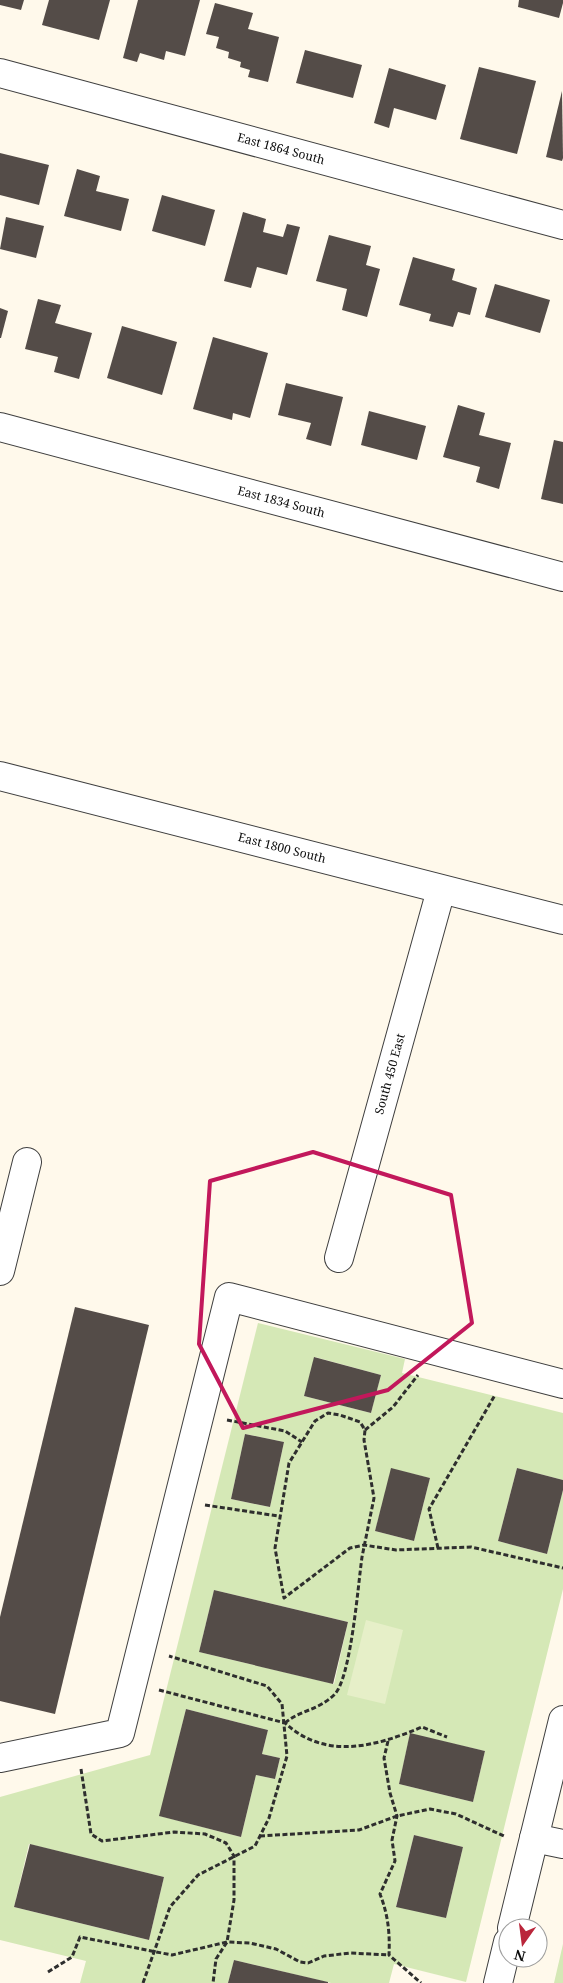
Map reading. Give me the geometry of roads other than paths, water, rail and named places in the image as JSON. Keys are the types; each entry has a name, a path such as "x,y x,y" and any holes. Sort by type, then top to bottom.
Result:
{"street":[{"name":"East 1864 South","path":"0,73 563,225"},
{"name":"East 1834 South","path":"0,427 563,577"},
{"name":"East 1800 South","path":"0,776 563,920"},
{"name":"South 450 East","path":"338,1258 441,890"},
{"path":"0,1271 27,1162"},
{"path":"0,1758 120,1733 229,1297 563,1384"},
{"path":"514,1918 532,1843 552,1809 563,1720"},
{"path":"532,1843 563,1844"},
{"path":"498,1983 502,1968"}]}
